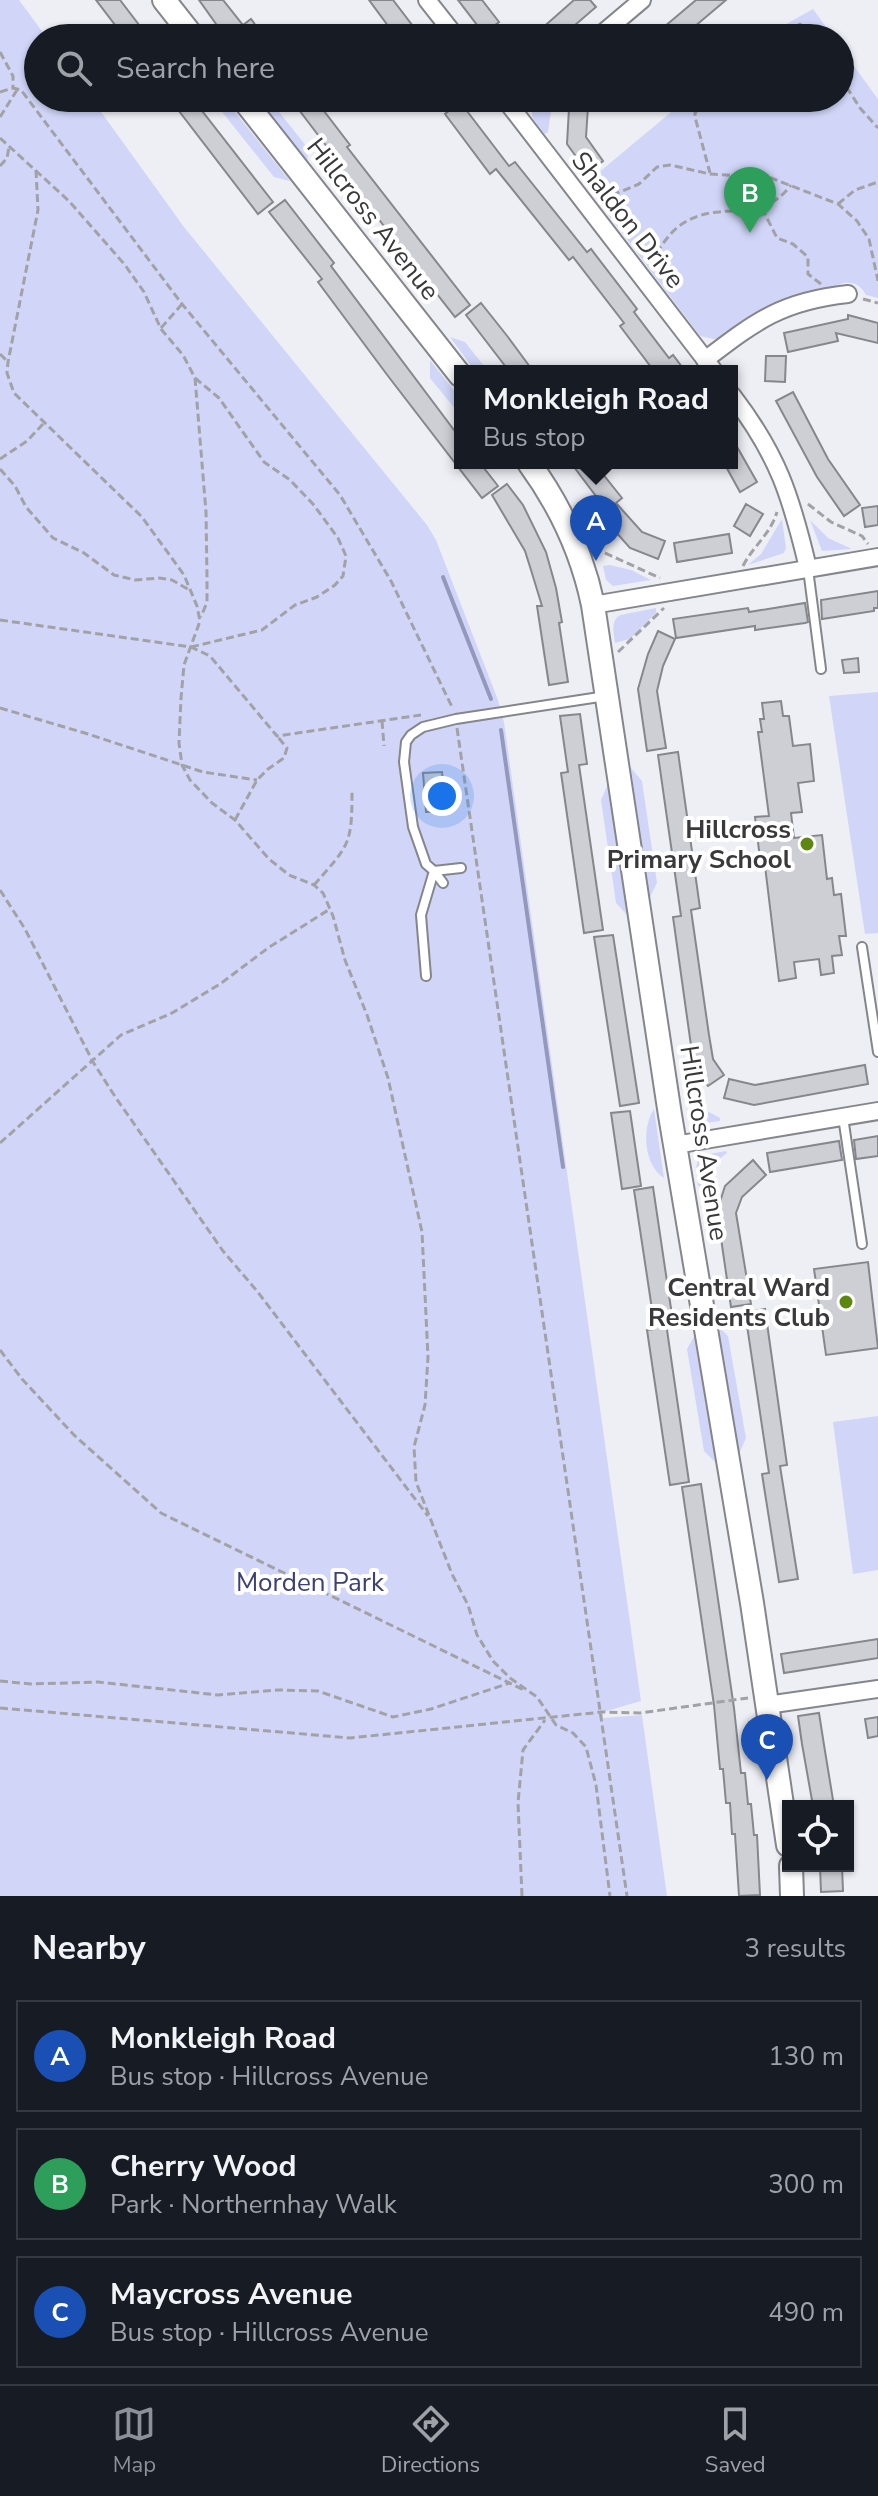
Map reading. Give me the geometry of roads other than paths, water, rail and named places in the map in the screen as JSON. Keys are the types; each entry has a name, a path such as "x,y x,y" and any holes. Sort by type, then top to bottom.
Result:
{"street":[{"path":"164,0 183,24"},
{"path":"427,0 446,24"},
{"path":"614,24 642,0"},
{"name":"Hillcross Avenue","path":"253,112 454,367"},
{"name":"Shaldon Drive","path":"521,112 586,205 710,365"},
{"path":"710,365 746,328 769,314 794,303 843,294"},
{"path":"738,403 754,424 785,484 808,568"},
{"name":"Hillcross Avenue","path":"533,469 573,536 593,605 675,1145 782,1806"},
{"path":"593,605 808,568 874,552"},
{"path":"675,1145 878,1111"},
{"path":"766,1701 878,1689"},
{"path":"791,1872 792,1896"}],"lane":[{"path":"808,568 821,669"},
{"path":"443,883 426,864 413,827 404,762 406,742 411,735 455,715 607,696"},
{"path":"434,871 461,868"},
{"path":"426,976 421,915 434,871"},
{"path":"862,947 878,1052"},
{"path":"843,1117 862,1244"}],"waterway":[{"path":"443,577 491,699"},
{"path":"501,730 563,1167"}],"place":[{"name":"Cherry Wood","path":"750,233"},
{"name":"Monkleigh Road","path":"596,561"},
{"name":"Hillcross Primary School","path":"807,844"},
{"name":"Central Ward Residents Club","path":"846,1302"},
{"name":"Maycross Avenue","path":"767,1780"}],"park label":[{"name":"Morden Park","path":"310,1582"}]}
